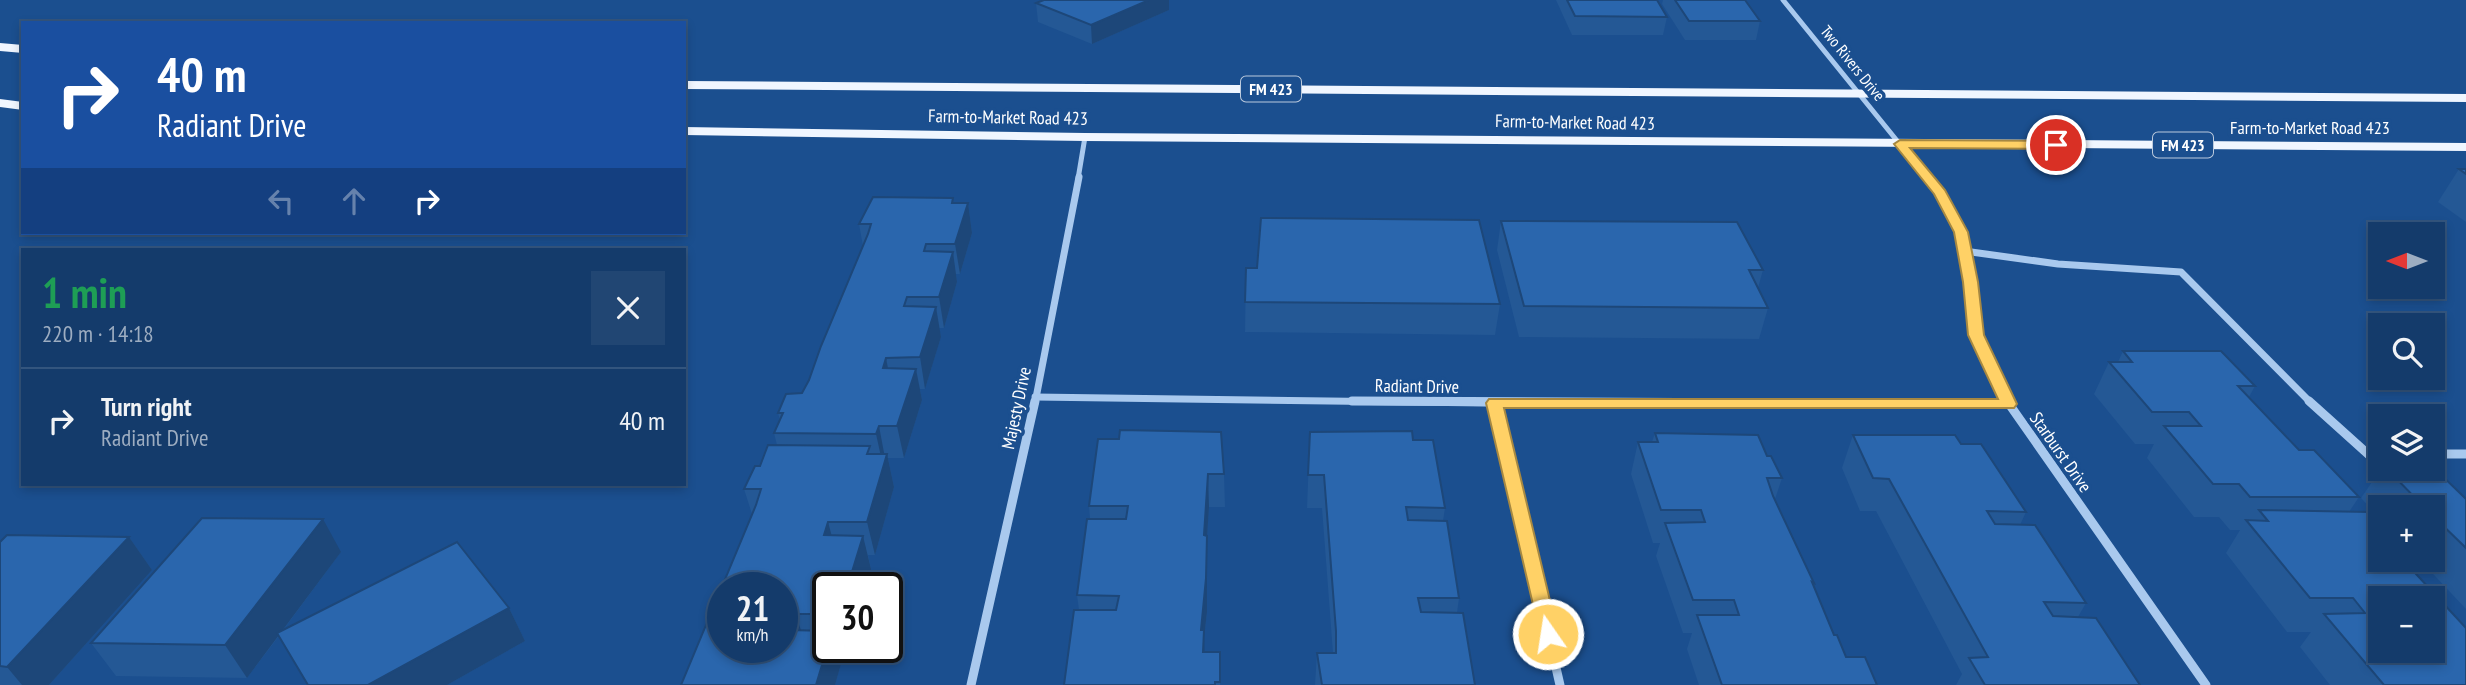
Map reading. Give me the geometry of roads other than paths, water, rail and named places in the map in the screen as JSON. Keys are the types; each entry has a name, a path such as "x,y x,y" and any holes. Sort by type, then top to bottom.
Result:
{"main road":[{"path":"0,47 21,50"},
{"name":"Farm-to-Market Road 423","path":"686,85 2466,98"},
{"path":"0,103 21,106"},
{"name":"Farm-to-Market Road 423","path":"686,131 1085,137 2466,147"}],"street":[{"name":"Two Rivers Drive","path":"1783,0 1900,144"},
{"name":"Majesty Drive","path":"971,685 1035,397 1085,137"},
{"name":"Starburst Drive","path":"1900,144 1940,193 1961,232 1976,335 2008,404 2206,685"},
{"path":"1964,250 2058,264 2181,272 2286,380 2368,454"},
{"name":"Radiant Drive","path":"1035,397 1495,403 2008,404"},
{"path":"1495,403 1560,685"},
{"path":"2445,454 2466,454"}]}
